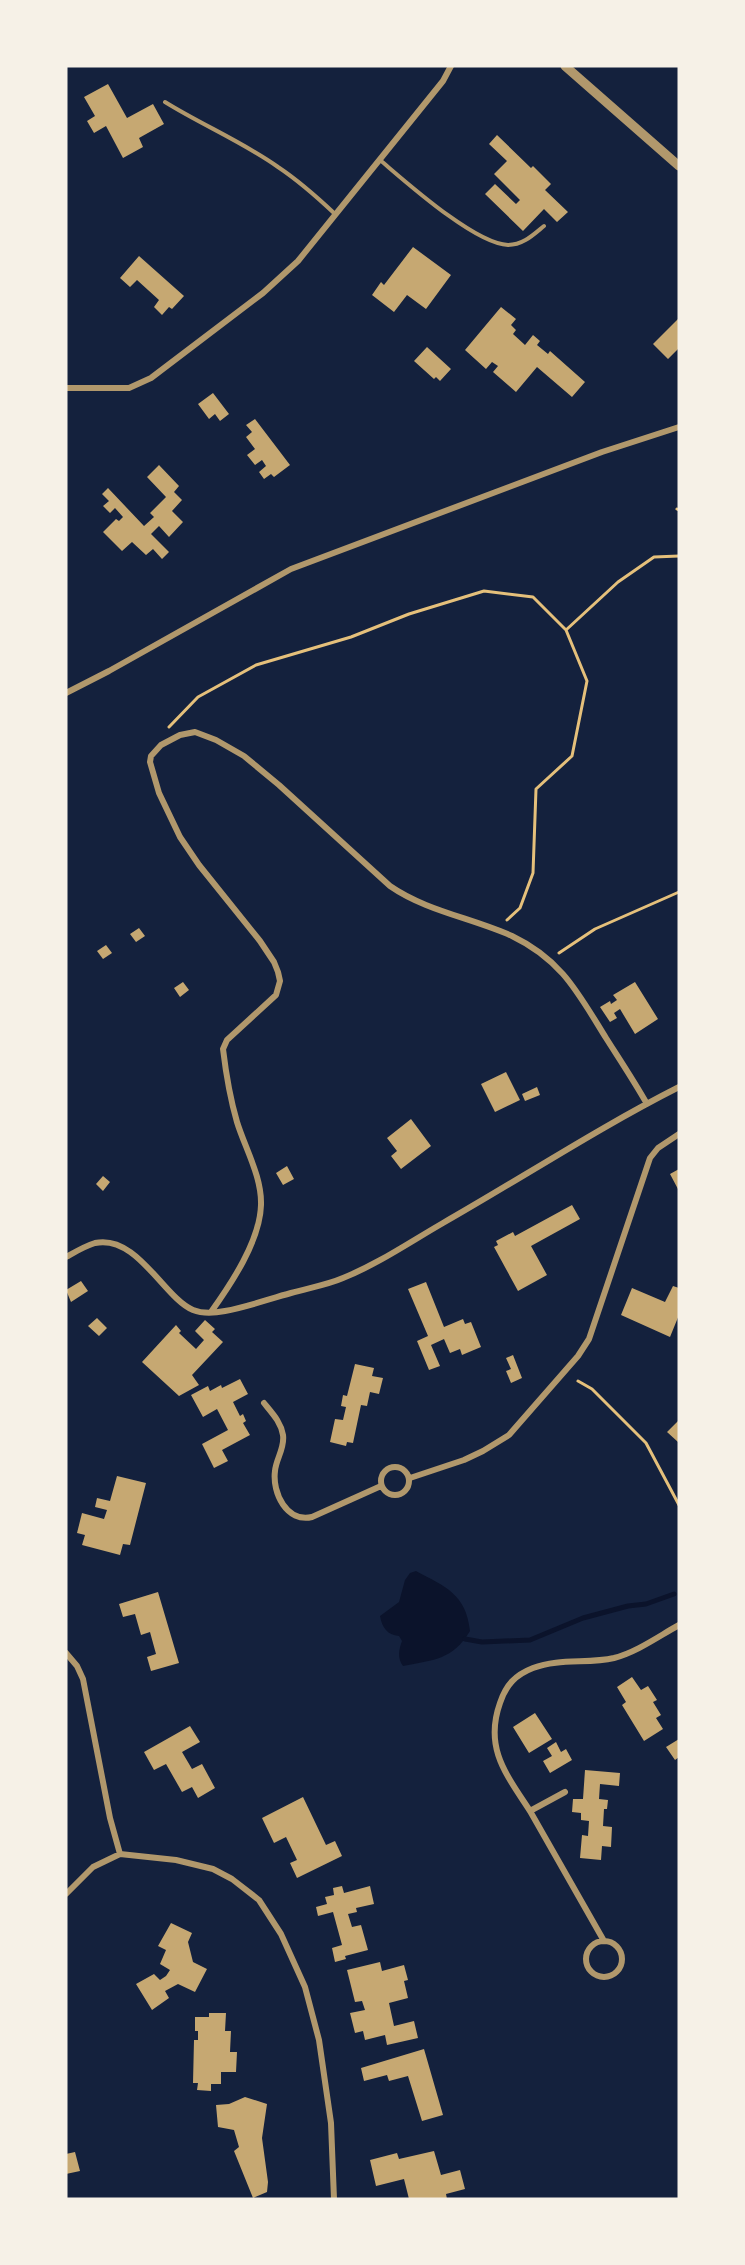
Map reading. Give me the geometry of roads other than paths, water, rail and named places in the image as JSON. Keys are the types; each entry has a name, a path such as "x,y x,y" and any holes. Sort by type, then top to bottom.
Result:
{"street":[{"path":"66,388 129,388 152,378 277,281 298,261 336,215 443,81 451,66"},
{"path":"565,66 679,166"},
{"path":"66,693 291,569 602,452 679,427"},
{"path":"212,1312 238,1270 249,1247 259,1223 261,1207 259,1185 236,1121 223,1049 228,1040 272,1001 279,990 279,981 274,962 199,865 172,823 150,762 160,745 180,735 195,732 216,740 244,756 405,897 496,929 550,959 576,989 647,1104"},
{"path":"66,1257 96,1243 115,1246 140,1259 184,1305 194,1310 212,1312 255,1304 331,1283 351,1275 474,1206 593,1134 679,1087"},
{"path":"410,1478 464,1460 498,1442 516,1427 578,1356 589,1339 650,1158 658,1148 679,1134"},
{"path":"264,1403 277,1419 283,1433 282,1449 275,1468 275,1482 283,1503 294,1516 312,1517 381,1486"},
{"path":"391,1467 405,1470 410,1478 407,1490 396,1496 390,1495 381,1486 381,1477 391,1467"},
{"path":"604,1941 594,1945 587,1959 590,1970 594,1974 605,1977 620,1968 622,1956 616,1945 604,1941 511,1781 494,1743 494,1720 505,1688 512,1680 533,1668 599,1661 624,1654 679,1624"},
{"path":"66,1653 77,1666 83,1679 110,1818 120,1854"},
{"path":"530,1811 565,1792"},
{"path":"66,1894 77,1880 93,1867 120,1854 176,1860 213,1869 249,1891 259,1900 272,1918 305,1987 319,2040 331,2123 334,2199"}],"lane":[{"path":"165,102 277,166 303,185 336,215"},
{"path":"380,160 433,204 493,241 507,245 520,242 530,238 544,226"}],"water":[{"path":"416,1571 453,1593 464,1608 470,1631 457,1648 449,1653 433,1660 403,1666 399,1654 402,1641 399,1636 386,1630 380,1616 399,1602 405,1580 410,1573"}],"waterway":[{"path":"465,1639 482,1642 530,1640 583,1618 628,1606 646,1604 674,1594"}]}
